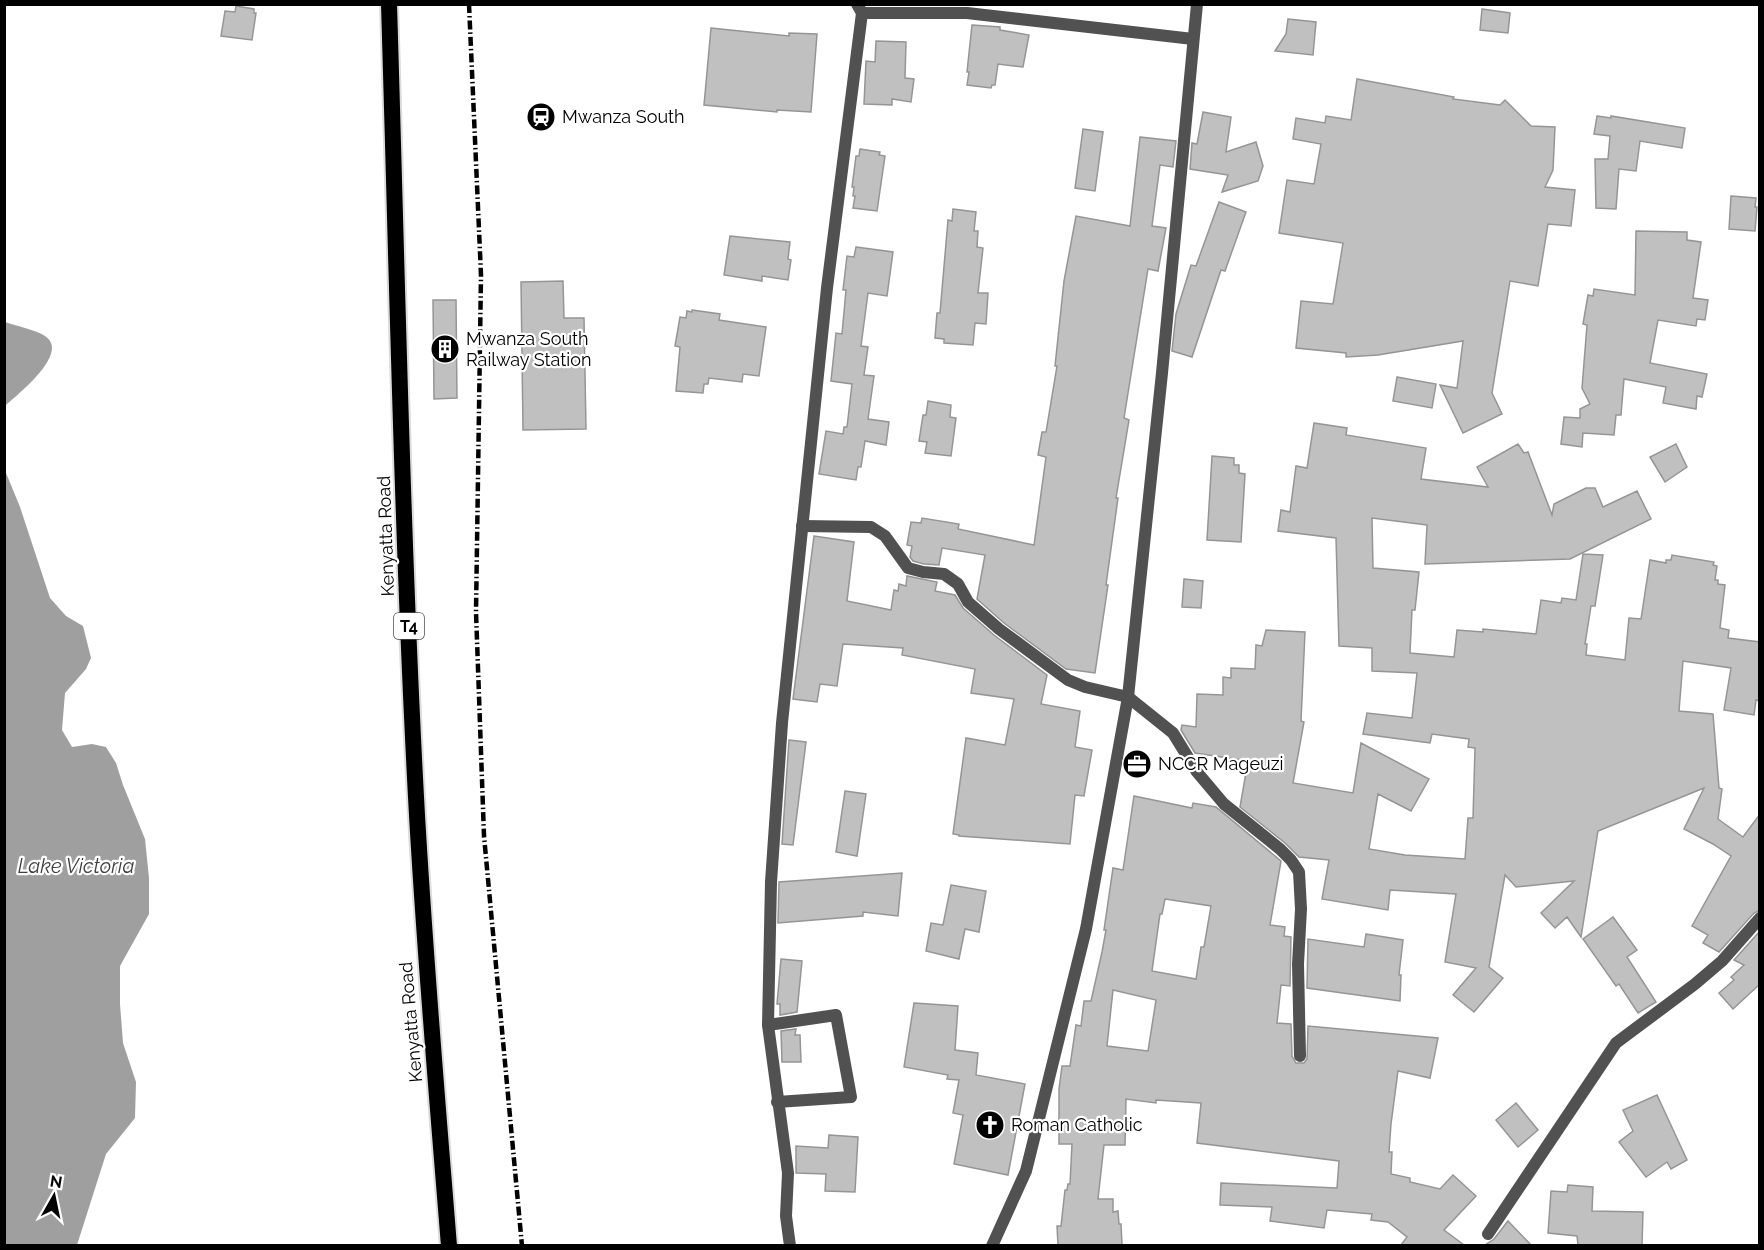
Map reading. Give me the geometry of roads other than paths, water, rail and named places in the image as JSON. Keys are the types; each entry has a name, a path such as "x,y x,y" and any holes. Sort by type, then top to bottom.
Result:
{"highway":[{"name":"Kenyatta Road","path":"389,4 400,415 416,795 428,988 449,1245"}],"street":[{"path":"993,1245 1026,1171 1083,940 1128,697 1197,4"},
{"path":"790,1245 786,1216 788,1173 768,1025 771,882 782,723 827,288 859,9 967,12 1192,39"},
{"path":"802,526 871,527 885,536 908,568 944,574 958,584 968,602 999,629 1068,680 1085,687 1128,697 1173,733 1197,772 1224,804 1280,849 1299,872 1300,1056"},
{"path":"1488,1233 1616,1043 1722,961 1760,918"},
{"path":"768,1025 836,1015 851,1097 777,1102"}],"water":[{"path":"5,322 45,336 51,343 51,353 47,363 30,384 5,406"},
{"name":"Lake Victoria","path":"4,468 20,507 50,598 66,616 83,626 91,658 86,669 65,693 62,730 72,747 92,744 106,747 116,763 145,839 149,878 149,914 120,966 123,1043 136,1082 135,1118 106,1154 77,1245 5,1245"}],"railway":[{"path":"469,4 481,275 476,612 484,836 522,1246"}],"place":[{"name":"Mwanza South","path":"541,117"},
{"name":"Mwanza South Railway Station","path":"445,349"},
{"name":"NCCR Mageuzi","path":"1137,764"},
{"name":"Roman Catholic","path":"990,1125"}]}
